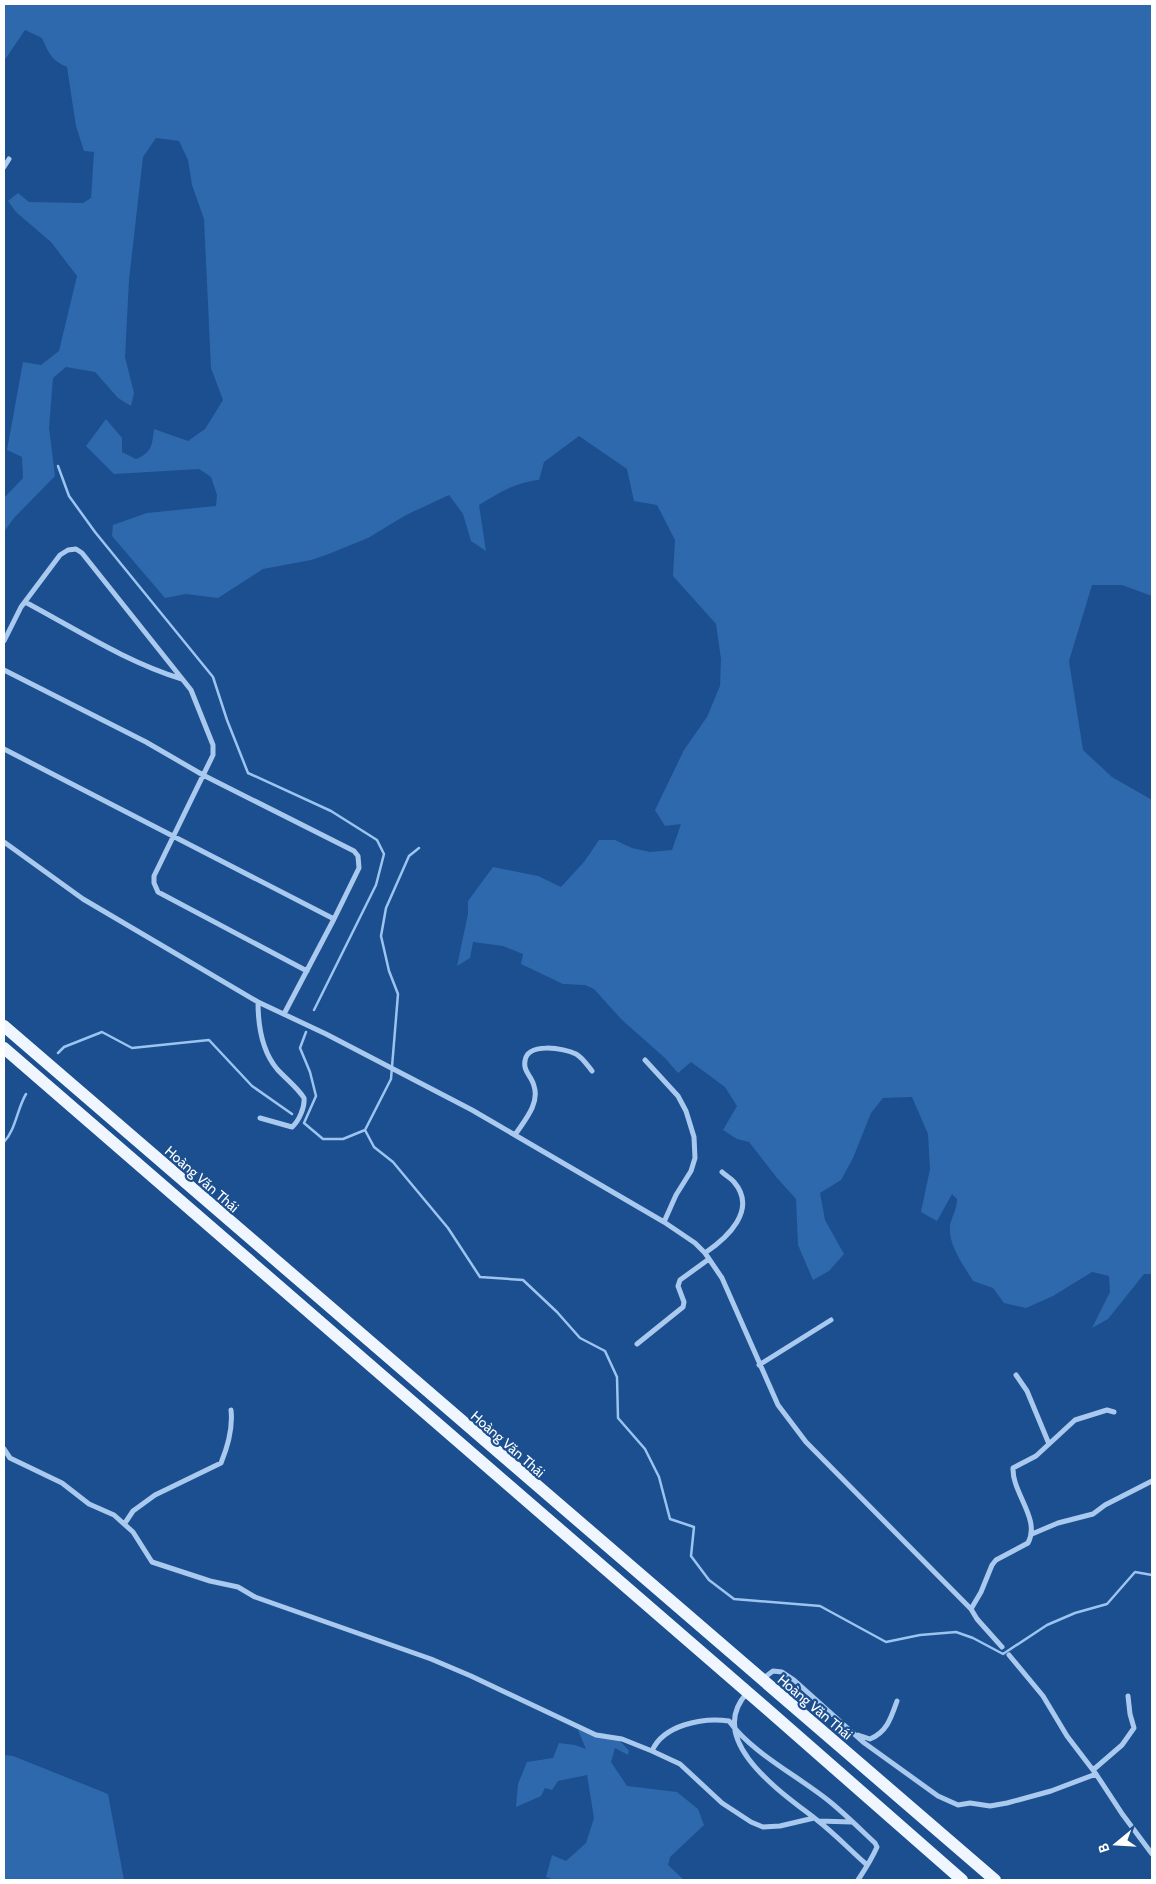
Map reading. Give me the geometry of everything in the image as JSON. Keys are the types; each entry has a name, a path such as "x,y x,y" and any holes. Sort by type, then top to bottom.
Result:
{"main road":[{"name":"Hoàng Văn Thái","path":"4,1026 309,1292 995,1880"},
{"path":"4,1048 962,1880"},
{"path":"747,1693 760,1680"}],"street":[{"path":"4,167 9,159"},
{"path":"4,641 25,602 60,555 68,550 76,549 82,553 191,690 213,745 213,754 154,876 154,883 158,892 307,970"},
{"path":"25,602 128,658 182,679"},
{"path":"4,670 146,742 203,775 354,850 358,856 359,868 284,1014"},
{"path":"4,750 334,919"},
{"path":"4,842 83,899 258,1002 464,1106 664,1222 695,1243 722,1278 778,1405 806,1442 971,1609 976,1619 1002,1647"},
{"path":"258,1002 261,1034 270,1058 277,1069 304,1098 296,1124 292,1126 260,1118"},
{"path":"515,1135 534,1103 534,1086 525,1072 525,1059 530,1051 544,1048 577,1054 592,1071"},
{"path":"644,1060 678,1096 686,1111 694,1137 695,1158 691,1171 664,1222"},
{"path":"704,1253 717,1245 739,1220 744,1210 738,1188 722,1172"},
{"path":"637,1344 683,1307 684,1302 678,1286 680,1280 709,1259"},
{"path":"759,1365 832,1320"},
{"path":"1016,1375 1027,1391 1049,1444"},
{"path":"125,1523 133,1511 155,1495 221,1463 229,1440 232,1419 231,1410"},
{"path":"971,1609 996,1560 1028,1544 1032,1534 1027,1513 1013,1476 1013,1468 1036,1456 1075,1420 1107,1410 1114,1412"},
{"path":"4,1449 10,1458 62,1483 89,1504 108,1511 125,1523 152,1562 210,1581 238,1587 255,1597 431,1659 596,1735 622,1739 652,1751 680,1764 722,1803 763,1828 816,1819 852,1822"},
{"path":"1032,1534 1058,1523 1093,1514 1105,1505 1152,1481"},
{"path":"1009,1655 1042,1696 1067,1736 1095,1772 1122,1815 1152,1854"},
{"path":"760,1680 773,1671 782,1672 794,1680 847,1729 938,1796 958,1805 970,1803 990,1806 1007,1804 1051,1791 1095,1772 1122,1745 1134,1728 1128,1696"},
{"path":"747,1693 737,1708 734,1728 743,1751 767,1781 781,1794 816,1819 866,1864"},
{"path":"847,1729 862,1738 870,1740 878,1736 886,1728 897,1701"},
{"path":"652,1751 659,1738 687,1724 718,1720 729,1721 756,1748 830,1802 875,1843 877,1847 858,1880"}],"shaded area":[{"path":"4,4 1152,4 1152,596 1122,585 1092,585 1069,661 1083,750 1112,777 1152,800 1152,1274 1144,1274 1108,1319 1092,1328 1110,1292 1109,1276 1092,1272 1053,1296 1026,1308 1004,1303 993,1288 973,1281 957,1255 951,1240 950,1226 957,1199 952,1194 937,1221 921,1212 930,1169 928,1134 912,1097 883,1098 871,1113 853,1158 841,1180 820,1193 825,1220 844,1254 829,1271 813,1280 798,1245 796,1199 749,1142 737,1139 723,1130 737,1106 725,1087 691,1062 678,1073 665,1058 622,1020 594,989 585,985 563,984 521,964 523,954 503,946 473,942 470,958 457,966 468,914 468,901 493,867 538,876 561,887 584,862 599,840 615,840 632,848 650,852 672,850 681,824 665,826 655,810 684,750 707,717 720,686 721,659 716,624 673,576 675,540 657,505 634,501 627,469 579,436 544,462 539,480 515,486 479,505 486,551 471,541 463,514 449,495 406,515 368,538 326,555 311,560 263,569 218,598 186,594 165,598 112,536 113,525 147,513 216,506 217,495 211,477 199,469 114,474 86,446 106,419 122,438 122,452 136,459 145,454 150,448 154,429 188,441 205,429 223,400 211,368 204,219 192,185 188,160 179,141 156,138 143,157 129,280 125,357 134,393 131,406 118,398 95,372 66,367 53,378 49,428 55,476 14,518 4,532 4,498 23,478 22,457 7,450 23,362 41,365 59,351 77,276 51,242 16,212 8,201 18,193 29,202 83,203 91,198 94,152 84,151 76,126 67,67 51,55 42,38 25,30 4,61"},
{"path":"578,1730 606,1734 623,1744 629,1751 628,1755 615,1748 611,1762 627,1786 677,1792 698,1809 704,1825 670,1857 668,1865 684,1880 555,1880 546,1877 552,1855 566,1861 586,1843 594,1818 587,1775 558,1781 552,1790 545,1788 541,1796 516,1807 518,1784 527,1762 553,1758 559,1743 575,1745 586,1749"},
{"path":"4,1755 13,1756 108,1794 124,1880 4,1880"}],"waterway":[{"path":"58,466 69,496 95,532 213,677 227,720 248,773 331,811 377,840 384,854 376,885 314,1010"},
{"path":"306,1032 300,1048 310,1072 316,1096 304,1123 323,1139 343,1139 365,1130 391,1079 398,994 389,971 381,936 386,908 409,856 419,848"},
{"path":"58,1053 64,1047 102,1032 132,1048 209,1040 252,1086 292,1114"},
{"path":"4,1142 14,1125 26,1094"},
{"path":"365,1130 374,1147 393,1162 448,1228 480,1277 523,1280 557,1312 580,1338 605,1351 617,1377 618,1418 645,1449 659,1477 670,1519 694,1527 691,1556 709,1580 734,1599 820,1606 886,1642 920,1635 956,1632 973,1638 1003,1654 1047,1625 1075,1613 1107,1604 1135,1572 1152,1575"}]}
